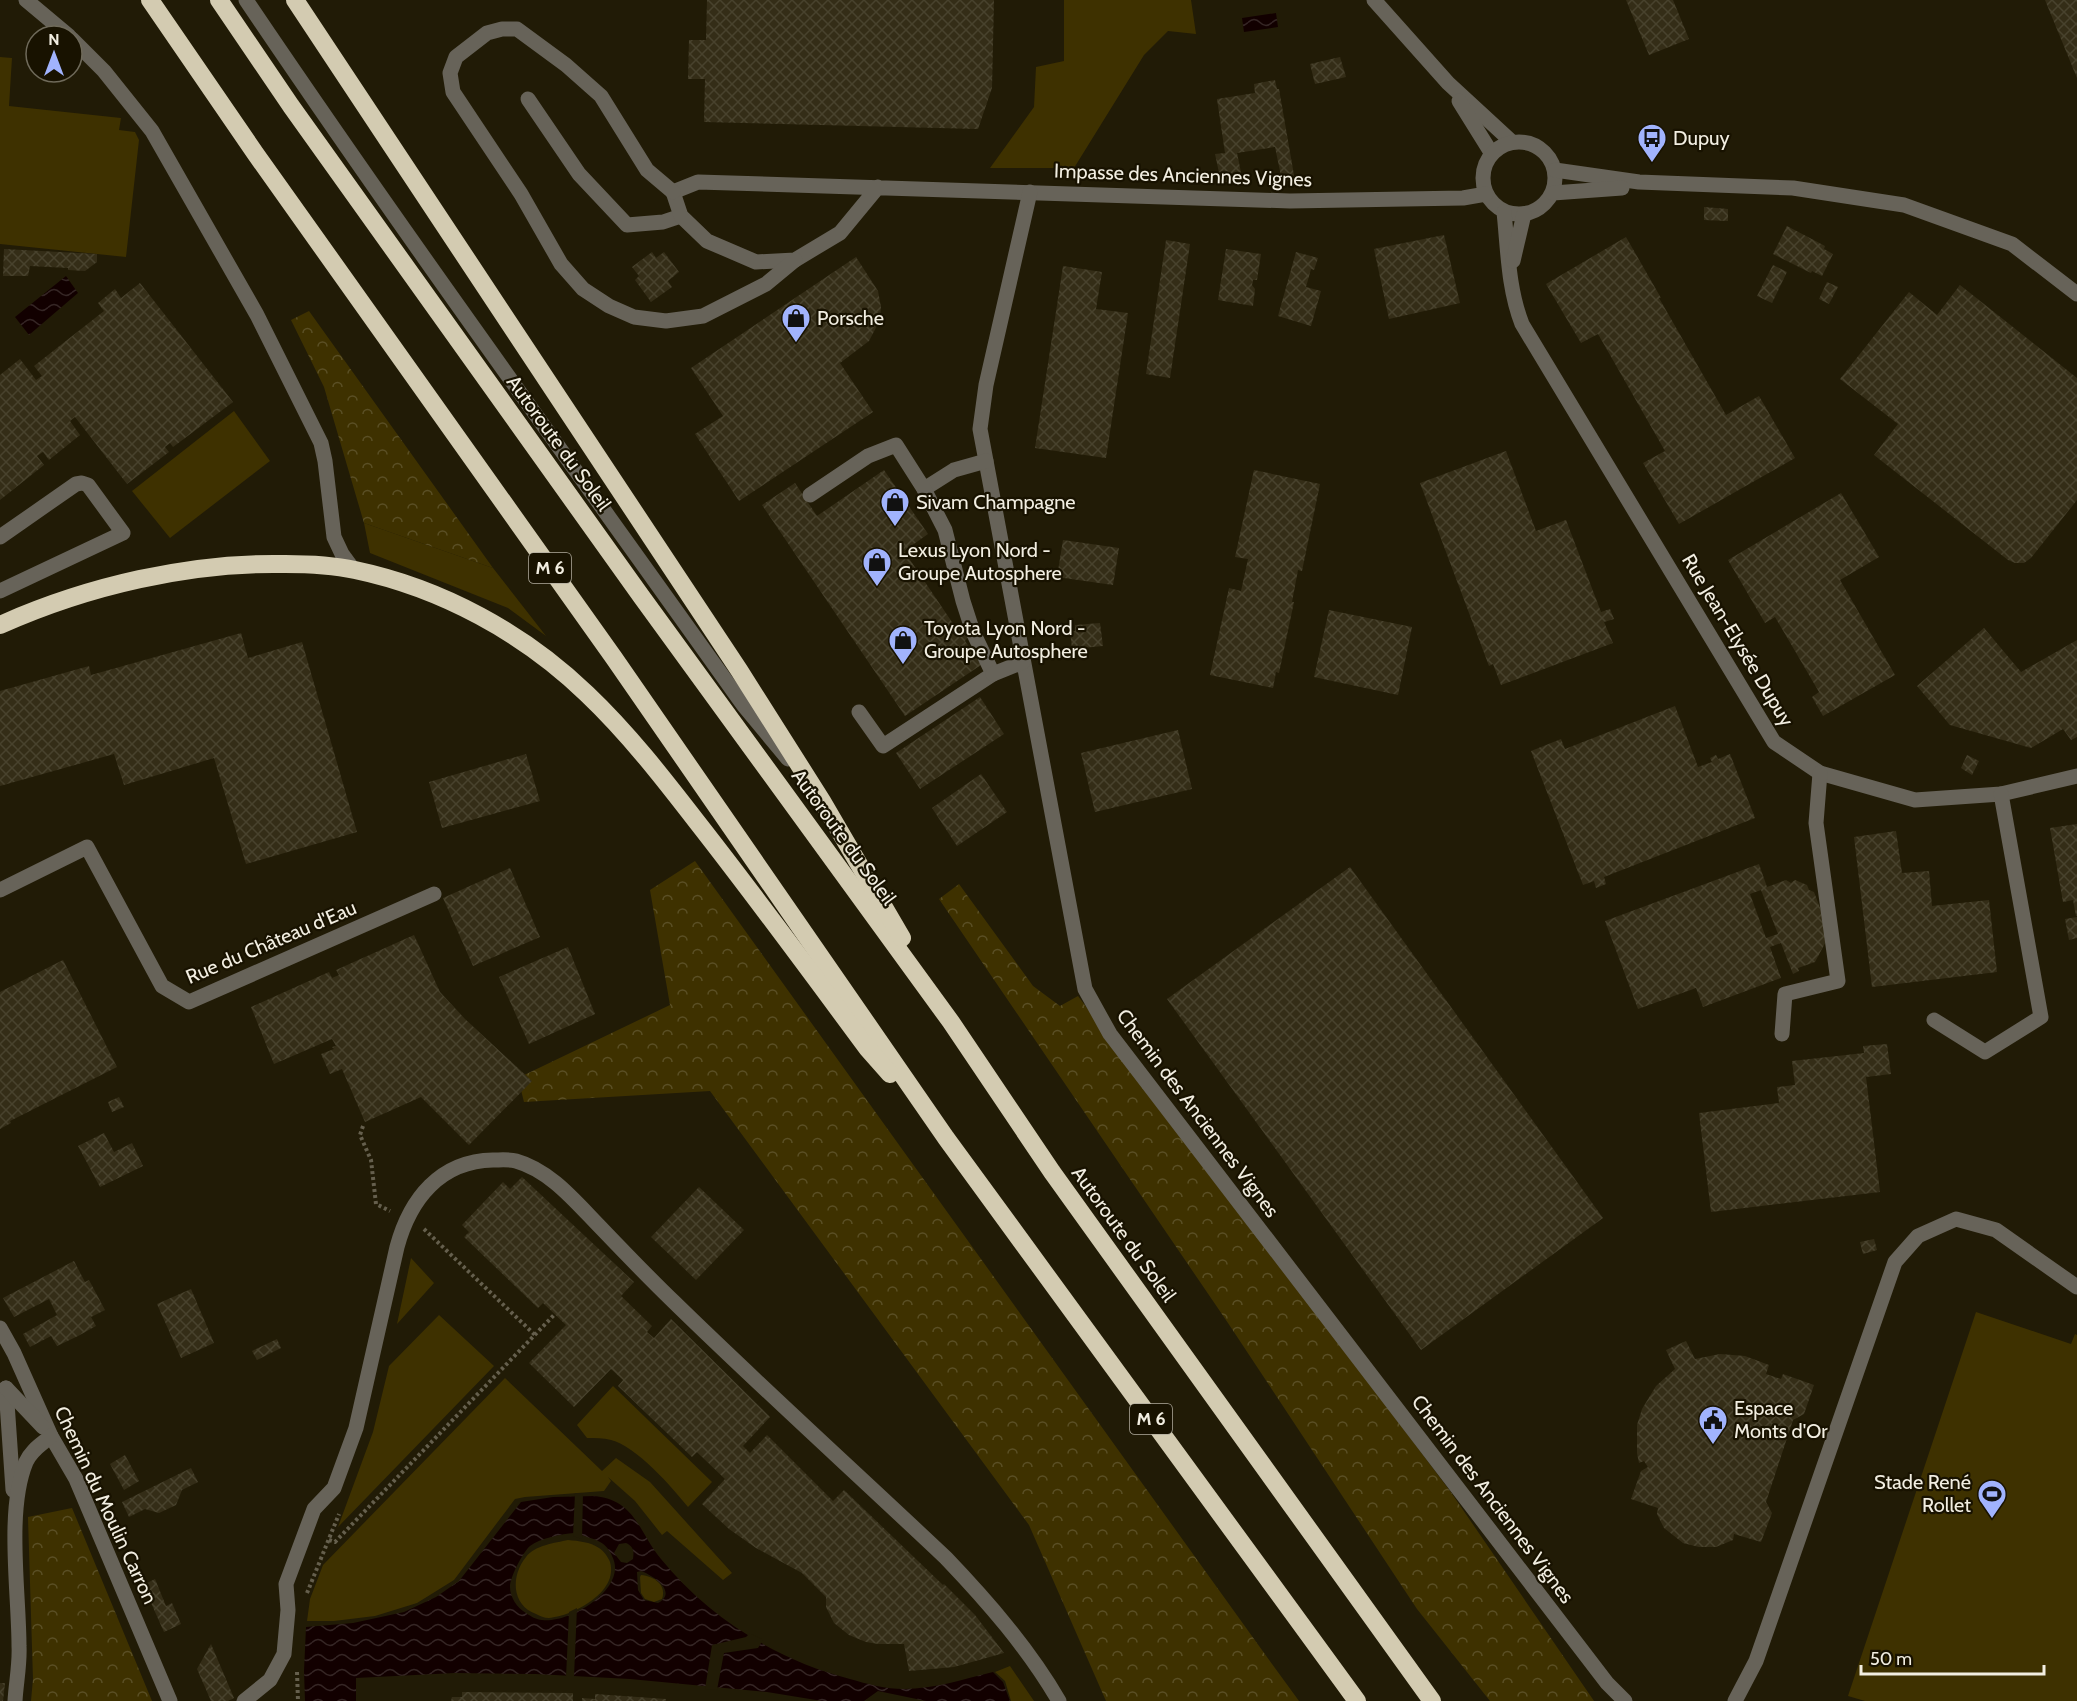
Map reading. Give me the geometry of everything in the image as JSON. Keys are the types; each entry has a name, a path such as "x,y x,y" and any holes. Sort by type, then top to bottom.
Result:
{"highway":[{"name":"M 6","path":"150,0 255,153 614,658 946,1138 1357,1701"},
{"name":"Autoroute du Soleil","path":"219,0 291,106 641,596 951,1022 1052,1172 1432,1701"},
{"path":"295,0 732,660 822,801 951,1022"},
{"path":"0,625 74,598 130,581 227,565 268,564 311,564 354,569 438,596 494,623 554,664 624,732 722,853 867,1048 946,1138"}],"street":[{"path":"26,0 55,24"},
{"path":"246,0 342,141 744,706 822,801"},
{"path":"1374,0 1448,83 1512,142"},
{"path":"795,260 756,262 707,241 681,216 673,192 647,170 601,96 566,65 517,29 502,29 487,33 456,57 450,73 453,92 521,194 561,264 583,290 609,306 634,317 666,321 703,316 766,284 795,260 840,233 878,187"},
{"path":"84,51 104,71 152,131 256,315 321,443 334,537 342,554 354,569"},
{"path":"1448,83 1492,154"},
{"path":"528,99 579,174 627,225 663,222 681,216"},
{"path":"1512,142 1528,143 1542,150 1555,170 1556,182 1549,200 1538,209 1524,214 1504,212 1497,207 1486,194 1483,184 1486,163 1492,154 1501,146 1512,142"},
{"path":"1555,170 1600,178 1672,184 1793,188 1904,205 2012,244 2077,294"},
{"name":"Impasse des Anciennes Vignes","path":"673,192 698,182 1290,201 1463,198 1486,194"},
{"path":"1553,193 1672,184"},
{"name":"Chemin des Anciennes Vignes","path":"1030,192 986,385 980,429 1085,990 1110,1034 1607,1683 1625,1701"},
{"name":"Rue Jean-Elysée Dupuy","path":"1504,212 1511,285 1514,303 1522,324 1774,742 1820,772 1915,800 2001,794 2077,776"},
{"name":"Rue Jean-Elysée Dupuy","path":"1511,285 1524,214"},
{"path":"810,495 868,456 896,446 924,489 945,530 963,602 973,632 993,674"},
{"path":"924,489 954,470 986,461"},
{"path":"0,537 76,484 82,483 88,485 123,533 0,591"},
{"path":"859,712 883,746 993,674 1023,662"},
{"path":"1782,1034 1785,994 1838,981 1816,823 1820,772"},
{"path":"1934,1020 1985,1052 2041,1017 2001,794"},
{"name":"Rue du Château d'Eau","path":"0,890 87,847 162,986 189,1002 434,894"},
{"path":"244,1701 270,1680 284,1654 288,1610 286,1584 314,1509 334,1488 356,1428 397,1247 414,1203 434,1182 452,1168 479,1161 514,1160 540,1172 564,1190 675,1302 946,1557 1011,1631 1059,1701"},
{"path":"1736,1701 1756,1661 1895,1262 1918,1236 1956,1219 1995,1230 2077,1287"},
{"name":"Chemin du Moulin Carron","path":"0,1328 14,1353 51,1436 76,1479 170,1701"},
{"path":"3,1385 51,1436 32,1452 26,1461 21,1478 15,1521"},
{"path":"3,1385 10,1419 20,1648 15,1701"}],"path":[{"path":"363,1126 360,1135 370,1160 376,1204 399,1215"},
{"path":"419,1225 535,1335"},
{"path":"329,1540 335,1542 554,1315"}],"green space":[{"path":"1064,0 1191,0 1196,34 1168,31 1144,55 1074,168 990,168 1034,107 1036,67 1064,61"},
{"path":"0,57 12,58 9,106 121,118 119,130 135,132 139,140 126,257 0,244"},
{"path":"309,311 493,568 364,523 324,387 291,320"},
{"path":"234,411 270,461 170,538 132,491"},
{"path":"364,523 493,568 546,636 508,608 370,553"},
{"path":"695,861 1299,1701 1106,1701 1029,1525 710,1091 524,1102 518,1078 670,1005 650,890"},
{"path":"959,884 1033,986 1060,1006 1078,996 1450,1491 1594,1701 1490,1701 1417,1609 1228,1323 939,899"},
{"path":"411,1258 434,1283 397,1324"},
{"name":"Stade René Rollet","path":"1976,1312 2071,1344 2075,1334 2077,1335 2077,1701 1865,1701 1848,1696"},
{"path":"439,1315 494,1366 338,1527 373,1432 389,1366"},
{"path":"505,1378 602,1471 616,1458 650,1482 732,1573 723,1580 667,1531 662,1535 635,1501 608,1477 611,1481 604,1491 515,1499 454,1580 417,1603 375,1616 334,1621 307,1621 310,1599 323,1565"},
{"path":"613,1386 712,1482 688,1507 663,1479 631,1450 611,1440 587,1438 577,1425"},
{"path":"72,1508 152,1701 31,1701 33,1679 28,1517"},
{"path":"568,1540 592,1544 604,1552 610,1562 611,1573 608,1583 592,1600 570,1613 549,1618 542,1617 528,1610 518,1597 516,1581 518,1572 530,1553 546,1545"},
{"path":"641,1575 658,1582 663,1589 662,1599 654,1602 645,1599 641,1593"},
{"path":"1010,1666 1034,1701 1011,1701 1005,1681 995,1672"}],"water":[{"path":"1276,13 1278,27 1244,32 1242,18"},
{"path":"66,276 78,293 29,335 15,317"},
{"path":"595,1496 619,1504 635,1519 661,1559 701,1600 746,1634 796,1661 856,1681 897,1689 938,1685 993,1672 1003,1682 1010,1701 926,1701 878,1691 864,1701 822,1701 767,1692 630,1679 455,1673 356,1678 356,1701 305,1701 306,1627 353,1623 404,1612 436,1597 459,1581 521,1502 553,1497","holes":["574,1533 600,1542 609,1550 615,1568 612,1580 605,1591 581,1610 554,1620 536,1619 515,1602 510,1587 514,1571 530,1546 557,1535","626,1543 632,1548 633,1554 633,1559 627,1563 621,1562 614,1553 619,1544","641,1571 657,1580 665,1589 664,1599 658,1603 644,1600 638,1590 637,1572"]}],"pier":[{"path":"575,1493 583,1493 582,1539 573,1536"},
{"path":"577,1608 574,1677 566,1677 569,1612"},
{"path":"750,1633 763,1640 758,1648 724,1653 717,1690 705,1689 712,1645 746,1637"}],"building":[{"path":"707,0 994,0 992,88 978,129 704,122 705,79 688,79 689,40 706,40"},
{"path":"1626,0 1673,0 1689,39 1649,55"},
{"path":"2045,0 2077,0 2077,78"},
{"path":"1340,57 1346,77 1315,84 1310,64"},
{"path":"1275,80 1277,89 1279,89 1295,181 1282,181 1275,147 1237,153 1243,182 1221,182 1215,154 1225,153 1217,99 1255,93 1254,84"},
{"path":"1704,207 1728,209 1728,221 1704,220"},
{"path":"1787,226 1825,246 1824,249 1833,254 1822,276 1773,254"},
{"path":"1444,235 1460,303 1389,319 1374,249"},
{"path":"1626,237 1726,415 1759,396 1795,458 1679,524 1643,463 1665,451 1598,334 1581,343 1546,284"},
{"path":"1166,240 1190,244 1170,378 1146,374"},
{"path":"4,249 97,254 97,262 85,271 30,266 28,276 3,276"},
{"path":"1226,249 1261,254 1257,280 1253,280 1252,285 1255,289 1253,306 1218,300"},
{"path":"652,252 656,258 664,252 679,272 668,281 672,287 651,302 635,280 639,276 632,267"},
{"path":"1296,252 1318,258 1314,270 1311,269 1306,287 1321,291 1311,326 1278,316"},
{"path":"856,257 878,291 881,307 880,320 869,341 840,363 873,412 739,501 695,434 723,416 691,368"},
{"path":"1773,265 1787,272 1772,303 1757,296"},
{"path":"1063,266 1102,272 1096,309 1128,313 1106,458 1035,448"},
{"path":"1827,282 1838,287 1829,304 1819,299"},
{"path":"140,283 233,402 173,447 170,443 165,447 169,452 127,484 75,417 70,421 80,435 49,460 43,452 37,456 44,465 0,500 0,375 20,359 36,380 42,376 34,366 104,311 98,303 115,289 121,298"},
{"path":"1960,285 2077,378 2077,500 2031,558 2024,563 2008,560 1874,455 1898,424 1840,379 1909,292 1937,315"},
{"path":"1506,451 1536,531 1566,520 1601,612 1610,609 1614,619 1604,622 1613,643 1501,685 1493,664 1489,666 1420,483"},
{"path":"884,470 928,534 904,551 956,628 964,628 968,637 965,641 981,665 905,716 762,505 795,483 817,516"},
{"path":"1254,470 1320,484 1302,571 1298,570 1292,602 1294,602 1279,673 1276,672 1273,688 1210,675 1229,588 1241,591 1248,559 1235,557"},
{"path":"1841,493 1879,557 1840,580 1895,675 1823,716 1812,697 1819,692 1775,617 1765,623 1728,560"},
{"path":"1063,540 1119,548 1113,585 1057,577"},
{"path":"1329,610 1412,627 1398,695 1314,677"},
{"path":"1100,623 1103,646 1072,649 1070,631 1075,631 1075,625"},
{"path":"1984,628 2021,672 2077,640 2077,737 2071,740 2063,729 2031,748 1950,725 1917,686"},
{"path":"241,633 248,658 302,642 357,832 246,864 214,758 124,785 114,754 0,786 0,691 89,666 91,675"},
{"path":"980,697 1004,734 920,789 896,753"},
{"path":"1675,706 1698,767 1712,762 1710,758 1716,755 1718,759 1730,754 1755,818 1604,877 1606,884 1596,888 1594,881 1583,885 1531,751 1561,739 1565,749"},
{"path":"1178,730 1192,789 1095,812 1081,753"},
{"path":"526,754 540,801 442,828 429,782"},
{"path":"1967,755 1979,761 1972,775 1961,768"},
{"path":"981,774 1007,812 957,846 932,808"},
{"path":"2077,824 2076,916 2073,900 2063,902 2050,828"},
{"path":"1896,831 1902,873 1929,871 1932,906 1989,900 1997,972 1872,987 1854,837"},
{"path":"1759,864 1767,887 1786,880 1791,883 1795,880 1807,885 1809,890 1814,892 1830,934 1815,962 1798,968 1799,971 1793,974 1781,943 1770,947 1781,978 1703,1007 1696,988 1638,1009 1605,921","holes":["1761,890 1778,934 1766,938 1750,894"]},
{"path":"1350,867 1603,1218 1421,1350 1167,999"},
{"path":"510,868 540,937 473,966 443,898"},
{"path":"2077,917 2077,938 2069,940 2065,919"},
{"path":"414,935 440,992 465,1019 532,1081 469,1145 421,1097 365,1122 342,1069 330,1074 321,1054 334,1049 332,1047 336,1046 332,1039 274,1064 251,1007 329,972 332,978 339,975 336,970"},
{"path":"568,947 595,1014 529,1044 499,977"},
{"path":"63,960 117,1067 10,1121 11,1123 0,1129 0,992"},
{"path":"1887,1044 1891,1074 1866,1077 1880,1192 1711,1212 1699,1113 1779,1103 1777,1087 1795,1085 1792,1061 1864,1053 1863,1046"},
{"path":"119,1097 124,1107 112,1112 108,1102"},
{"path":"104,1133 114,1152 132,1143 143,1166 100,1187 78,1146"},
{"path":"522,1177 634,1282 621,1296 652,1326 647,1332 654,1338 671,1319 770,1417 743,1446 750,1453 767,1435 833,1501 844,1490 975,1615 1004,1653 954,1667 909,1671 904,1644 878,1644 849,1635 834,1623 826,1607 826,1597 802,1573 756,1548 729,1529 702,1504 725,1479 697,1452 692,1457 618,1386 623,1380 611,1369 574,1407 529,1363 566,1325 543,1303 538,1308 464,1237 469,1232 462,1225 503,1182 510,1189"},
{"path":"699,1187 744,1230 696,1280 651,1237"},
{"path":"1874,1239 1877,1250 1863,1254 1860,1242"},
{"path":"74,1261 85,1282 89,1280 105,1310 91,1317 96,1326 78,1336 57,1346 51,1336 30,1347 23,1334 57,1315 49,1299 14,1317 3,1298"},
{"path":"191,1289 214,1343 181,1358 157,1304"},
{"path":"277,1339 281,1348 257,1360 252,1351"},
{"path":"1686,1341 1695,1359 1720,1354 1745,1356 1769,1365 1766,1374 1781,1379 1783,1374 1814,1385 1804,1414 1793,1420 1766,1502 1772,1513 1761,1542 1734,1534 1733,1540 1716,1547 1699,1547 1683,1543 1664,1528 1657,1514 1658,1508 1631,1499 1641,1471 1648,1467 1644,1461 1639,1463 1637,1453 1637,1425 1642,1409 1656,1386 1675,1369 1666,1350"},
{"path":"125,1455 139,1481 124,1490 110,1464"},
{"path":"191,1468 198,1482 182,1490 176,1505 159,1513 145,1509 129,1517 122,1502"},
{"path":"155,1579 166,1606 172,1603 181,1624 164,1632 143,1585"},
{"path":"211,1644 234,1698 228,1701 211,1701 197,1669"},
{"path":"0,1683 5,1683 3,1701 0,1701"},
{"path":"462,1692 573,1693 573,1701 451,1701 452,1697 462,1697"},
{"path":"595,1694 666,1699 666,1701 582,1701 582,1698 595,1699"}],"place":[{"name":"Dupuy","path":"1652,164"},
{"name":"Porsche","path":"796,344"},
{"name":"Sivam Champagne","path":"895,528"},
{"name":"Lexus Lyon Nord - Groupe Autosphere","path":"877,588"},
{"name":"Toyota Lyon Nord - Groupe Autosphere","path":"903,666"},
{"name":"Espace Monts d'Or","path":"1713,1446"},
{"name":"Stade René Rollet","path":"1992,1520"}]}
